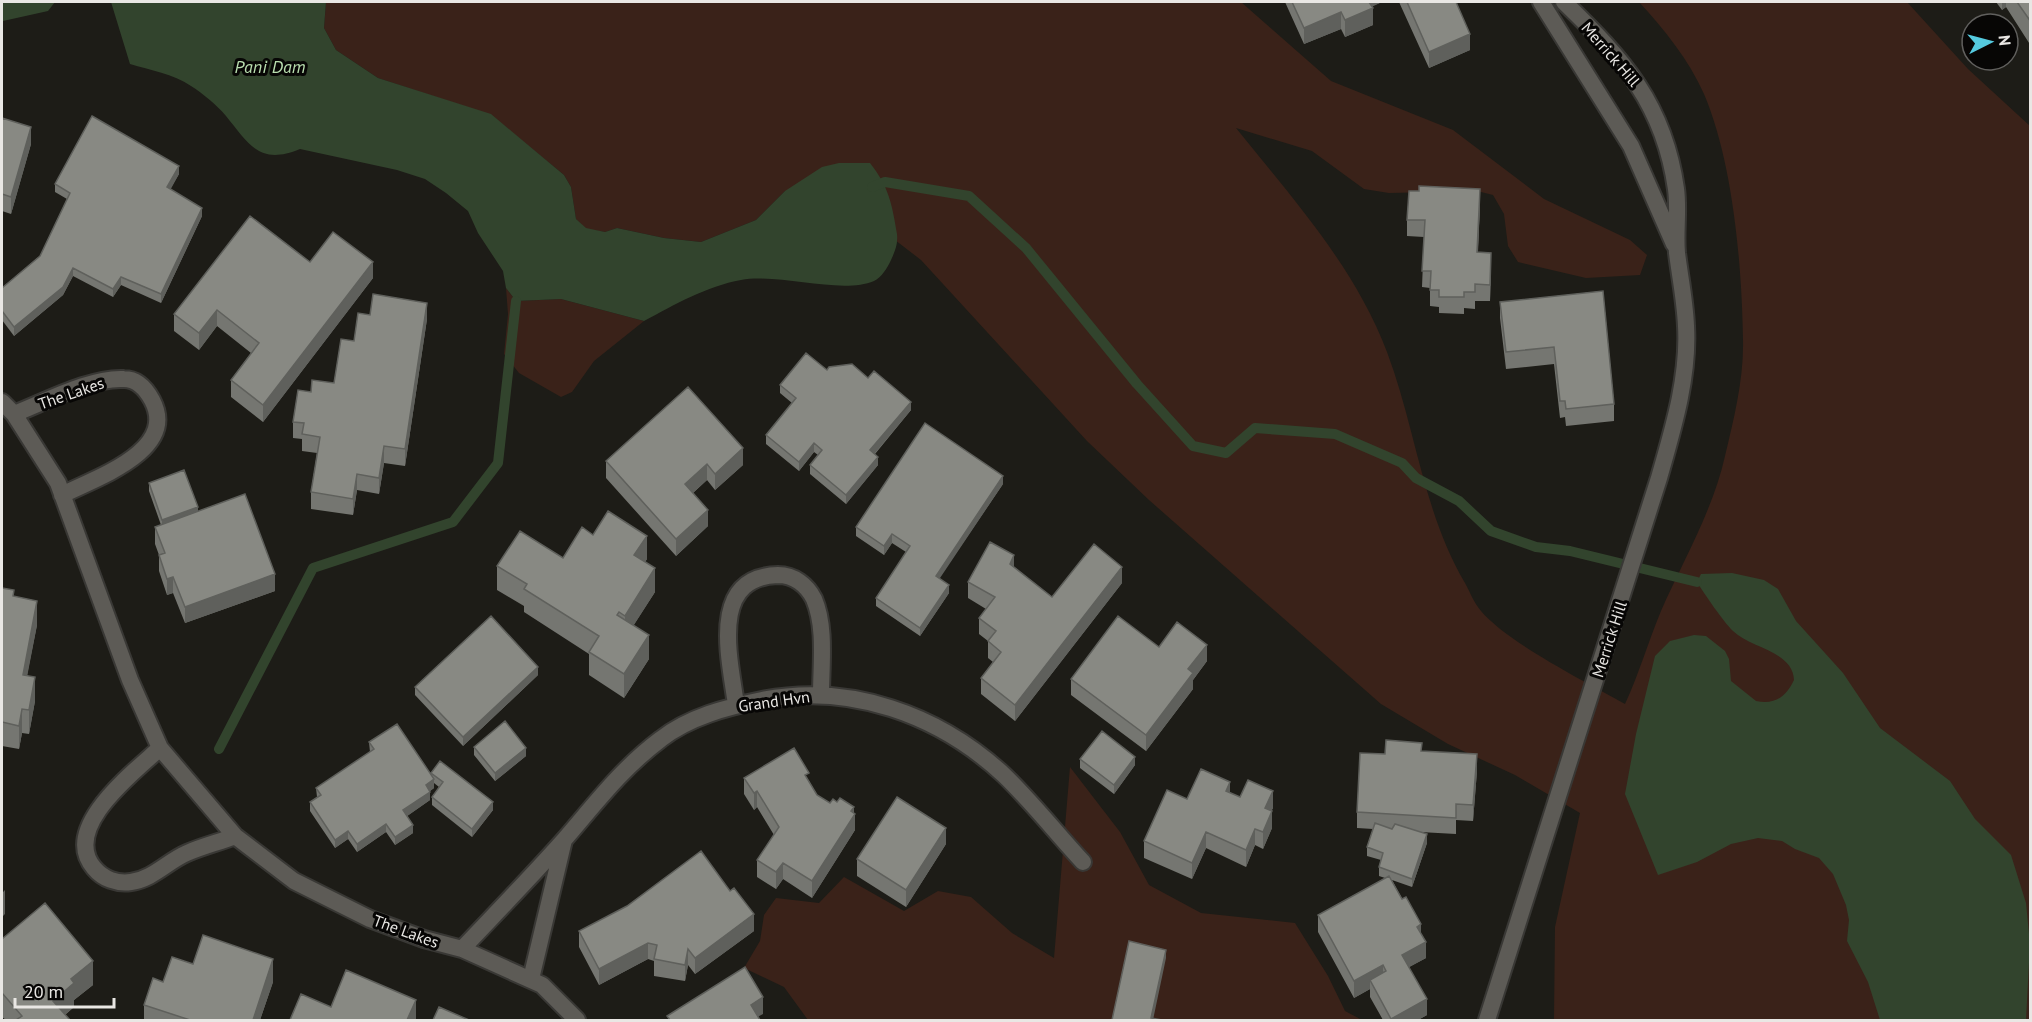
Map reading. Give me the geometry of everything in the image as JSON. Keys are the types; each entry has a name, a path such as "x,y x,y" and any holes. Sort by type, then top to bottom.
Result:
{"street":[{"name":"Merrick Hill","path":"1541,2 1631,146 1677,250"},
{"name":"Merrick Hill","path":"1487,1020 1639,544 1676,420 1683,372 1686,327 1677,250 1677,191 1667,143 1644,92 1612,49 1564,2"},
{"name":"The Lakes","path":"62,495 130,461 148,446 157,421 151,399 140,384 126,379 98,382 8,408 58,483 62,495 130,680 160,748 235,836 294,881 370,918 424,939 462,950 531,979 542,985 578,1020"},
{"path":"736,705 728,645 729,616 738,591 759,577 783,575 808,588 820,616 821,694"},
{"name":"Grand Hvn","path":"462,950 564,839 598,796 663,737 695,719 736,705 798,694 856,698 891,706 912,715 963,744 1003,775 1083,862"},
{"path":"160,748 130,775 93,819 86,839 86,850 90,863 97,872 116,882 140,880 187,853 235,836"},
{"path":"531,979 564,839"}],"shaded area":[{"path":"326,2 1241,2 1331,81 1453,130 1544,199 1630,240 1647,255 1640,275 1586,278 1518,262 1508,246 1504,214 1493,195 1477,191 1389,193 1364,189 1312,151 1236,128 1320,234 1358,291 1374,321 1397,381 1439,528 1474,601 1493,623 1528,649 1625,704 1661,611 1697,535 1720,476 1735,413 1743,354 1741,280 1734,215 1729,182 1714,121 1691,69 1667,34 1639,2 1907,2 1960,60 1960,72 1971,72 2030,126 2030,1020 1554,1020 1555,927 1580,813 1515,775 1448,744 1381,704 1149,500 1087,441 921,260 869,220 785,191 756,220 701,242 664,238 617,228 605,232 586,229 576,219 571,187 564,175 491,115 378,78 336,50 324,28"},
{"path":"506,288 516,301 561,299 644,321 594,361 572,392 561,397 519,373 504,354 508,314"},
{"path":"1070,767 1120,832 1149,885 1201,913 1295,923 1328,976 1345,1011 1362,1020 808,1020 784,987 744,968 760,941 764,915 776,898 819,903 844,877 904,911 938,891 971,897 1012,933 1054,958"}],"water":[{"path":"2,2 55,2 48,11 3,21"},
{"name":"Pani Dam","path":"111,2 326,2 324,28 336,50 378,78 491,114 564,175 571,187 576,219 586,228 605,232 617,228 664,238 701,242 756,220 785,191 822,167 839,163 870,163 882,180 889,196 897,234 896,248 886,269 874,281 845,286 773,279 741,280 703,291 644,321 561,299 516,301 506,288 503,271 478,233 468,211 446,193 425,179 397,170 300,149 274,155 256,149 218,108 195,89 169,75 130,64"},
{"path":"1732,573 1764,580 1778,589 1796,621 1843,673 1880,728 1950,781 1975,819 2011,855 2026,903 2030,944 2026,1020 1880,1020 1868,982 1847,941 1849,920 1846,905 1833,874 1819,858 1795,849 1782,841 1758,838 1731,844 1697,862 1658,875 1625,794 1636,734 1655,656 1670,641 1694,635 1706,636 1725,651 1729,659 1731,681 1756,701 1774,701 1787,691 1794,680 1792,670 1779,656 1740,637 1733,631 1697,582 1701,574"}],"building":[{"path":"1292,2 1369,2 1373,8 1345,20 1341,12 1304,28"},
{"path":"1407,2 1456,2 1470,34 1429,52"},
{"path":"2017,2 2031,2 2031,22"},
{"path":"92,116 179,166 167,187 202,208 161,294 121,277 113,289 73,268 63,287 14,327 2,311 2,288 40,256 70,193 55,184"},
{"path":"2,118 31,127 11,197 2,194"},
{"path":"1419,186 1480,189 1477,252 1491,253 1490,285 1475,284 1475,292 1464,292 1464,297 1439,297 1439,290 1430,290 1431,271 1422,271 1425,220 1407,220 1409,191 1419,191"},
{"path":"250,216 310,262 333,232 373,262 263,405 231,380 259,343 217,310 199,333 174,314"},
{"path":"1603,291 1614,404 1566,409 1565,401 1560,401 1554,347 1506,352 1500,302"},
{"path":"373,294 427,303 405,449 384,446 379,478 357,474 353,499 311,492 320,437 302,434 304,423 293,422 298,390 311,392 312,380 334,383 341,339 354,341 358,313 370,315"},
{"path":"806,353 827,370 829,367 852,364 868,378 874,371 911,402 870,450 878,457 846,495 810,465 822,450 814,443 799,462 766,435 796,398 780,385"},
{"path":"688,387 743,448 715,474 707,464 685,484 708,510 676,539 606,461"},
{"path":"925,423 1003,476 936,576 949,585 920,628 876,598 910,546 892,534 884,546 856,527"},
{"path":"184,470 198,507 162,520 149,483"},
{"path":"245,494 275,574 185,607 173,577 167,579 159,555 165,553 155,527"},
{"path":"608,511 647,536 634,555 655,568 625,616 619,612 617,615 649,635 624,674 589,652 599,636 524,589 527,584 497,566 520,531 563,558 582,527 593,535"},
{"path":"990,542 1014,555 1010,564 1052,597 1094,544 1122,567 1015,705 981,678 1001,652 988,641 996,631 979,618 995,597 968,582"},
{"path":"2,588 14,590 13,596 37,601 23,675 35,677 29,710 22,709 19,726 2,722"},
{"path":"491,616 538,667 463,737 415,687"},
{"path":"1118,616 1159,647 1177,622 1207,645 1188,669 1193,673 1146,735 1071,679"},
{"path":"505,721 526,748 495,773 474,747"},
{"path":"397,724 434,779 426,785 430,792 403,810 413,825 395,837 386,824 357,844 348,831 335,840 310,802 321,795 316,788 374,749 369,742"},
{"path":"1102,731 1135,757 1114,785 1080,759"},
{"path":"1386,740 1422,743 1421,751 1477,754 1473,805 1456,804 1456,818 1357,812 1360,753 1385,754"},
{"path":"794,748 809,773 805,775 817,795 830,803 833,799 837,802 840,798 854,807 851,811 855,814 812,881 783,863 776,872 757,860 779,827 757,791 754,793 744,778"},
{"path":"440,761 493,802 472,829 432,797 443,782 431,773"},
{"path":"1201,769 1230,782 1226,791 1240,797 1248,780 1273,791 1265,808 1272,811 1263,832 1255,829 1246,850 1206,832 1192,863 1144,841 1167,790 1187,799"},
{"path":"897,797 946,828 906,890 857,859"},
{"path":"1375,823 1392,829 1395,824 1427,834 1412,879 1379,867 1383,853 1367,847"},
{"path":"701,851 730,891 734,888 754,914 695,958 688,949 685,965 654,959 657,945 648,943 599,969 579,931 627,906"},
{"path":"1389,876 1402,899 1406,897 1421,924 1417,927 1426,942 1402,955 1427,999 1391,1019 1370,980 1386,971 1383,965 1354,981 1318,915"},
{"path":"45,903 93,961 71,979 74,983 53,1001 70,1020 16,1020 22,1016 2,993 2,939"},
{"path":"203,935 273,959 253,1020 190,1020 144,1005 153,978 163,982 172,957 193,964"},
{"path":"1129,941 1166,950 1151,1018 1162,1020 1112,1020"},
{"path":"745,967 763,997 751,1005 760,1020 670,1020 667,1016"},
{"path":"346,970 416,1000 407,1020 290,1020 301,994 331,1007"},
{"path":"439,1007 469,1020 433,1020"}],"waterway":[{"path":"872,187 885,182 969,196 1026,248 1137,384 1193,446 1226,453 1255,428 1335,434 1402,463 1416,478 1459,501 1491,531 1536,547 1570,551 1697,582"},
{"path":"219,749 313,568 453,522 498,463 516,301"}]}
